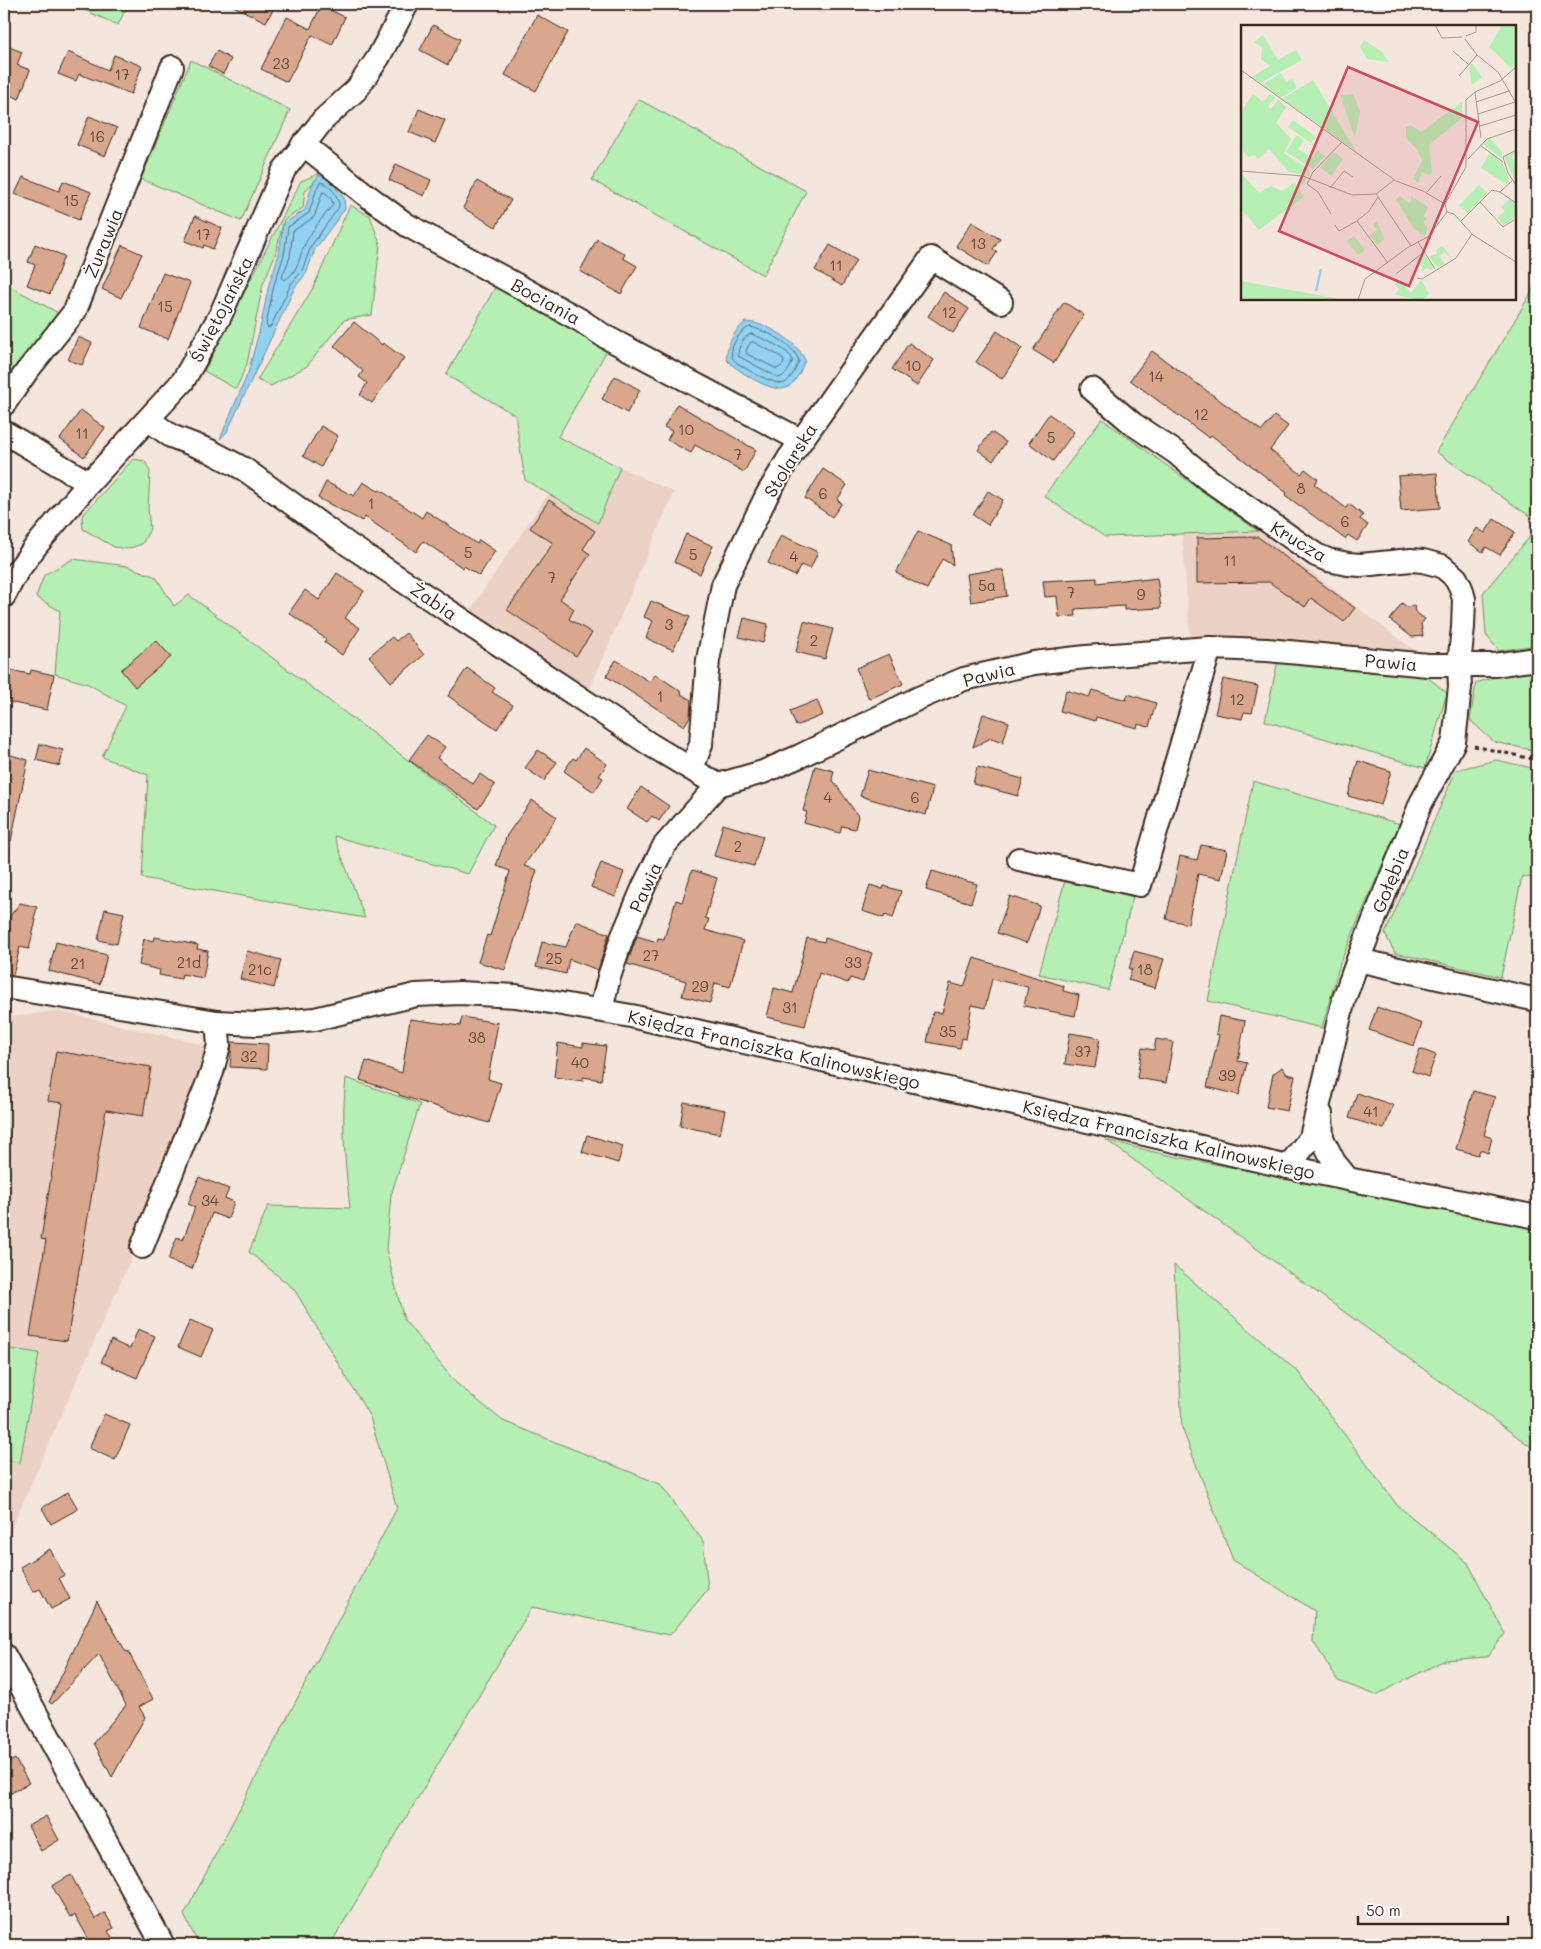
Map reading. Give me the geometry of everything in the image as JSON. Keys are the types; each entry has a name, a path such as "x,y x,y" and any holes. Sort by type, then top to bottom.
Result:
{"street":[{"name":"Świętojańska","path":"4,596 16,573 36,546 89,484 183,381 199,356 220,316 284,170 323,120 357,89 378,58 407,4"},
{"name":"Żurawia","path":"4,404 27,370 76,311 172,67"},
{"name":"Bociania","path":"303,144 407,225 580,320 604,336 800,440"},
{"name":"Stolarska","path":"692,769 701,744 708,660 723,586 767,495 800,440 931,258 1001,302"},
{"name":"Krucza","path":"1092,389 1133,424 1316,555 1335,562 1362,565 1397,561 1423,561 1442,566 1450,572 1459,583 1464,599 1459,665"},
{"name":"Żabia","path":"149,420 171,436 210,451 244,470 365,556 651,745 718,785"},
{"path":"4,432 89,484"},
{"name":"Pawia","path":"601,1010 609,977 622,938 644,886 664,846 718,785 763,772 918,698 964,679 1034,663 1086,657 1210,648 1267,650 1428,665 1494,665 1537,659"},
{"path":"1019,860 1140,885 1210,648"},
{"name":"Gołębia","path":"1288,1168 1311,1137 1344,999 1358,960 1421,803 1454,742 1460,687 1459,665"},
{"path":"1358,960 1537,1000"},
{"name":"Księdza Franciszka Kalinowskiego","path":"4,987 217,1022 257,1024 315,1020 416,995 460,993 516,996 601,1010 1288,1168 1347,1178 1537,1217"},
{"path":"142,1247 212,1072 219,1045 217,1022"},
{"name":"Gołębia","path":"1320,1098 1322,1138 1334,1162 1347,1178"},
{"path":"4,1655 163,1945"}],"path":[{"path":"1454,742 1537,760"}],"shaded area":[{"path":"620,467 674,492 588,693 469,612 548,494 598,523"},
{"path":"1258,531 1418,653 1294,642 1190,637 1182,534"},
{"path":"58,1011 213,1047 136,1247 4,1545 4,1045 9,1017"}],"green space":[{"path":"71,4 128,4 118,25"},
{"path":"191,60 290,110 241,221 141,179"},
{"path":"638,99 806,191 763,275 592,180"},
{"path":"323,172 305,191 303,208 284,220 275,255 263,284 247,364 236,389 204,371 301,181"},
{"path":"350,205 370,216 380,244 372,315 344,320 307,366 271,386 257,380 313,288"},
{"path":"4,283 62,315 4,387"},
{"path":"1537,283 1537,521 1436,452"},
{"path":"497,284 610,345 558,437 620,467 598,523 525,480 515,415 446,375"},
{"path":"1102,419 1258,531 1105,537 1044,496"},
{"path":"133,459 145,461 150,472 148,509 150,529 142,544 127,549 114,547 83,529 82,516"},
{"path":"1537,528 1537,645 1499,651 1486,635 1483,593"},
{"path":"73,559 127,566 156,577 174,606 189,595 494,825 468,874 334,836 365,918 142,878 148,775 102,757 126,706 88,684 55,674 60,611 36,597 44,575"},
{"path":"1278,660 1426,676 1447,693 1425,768 1265,721"},
{"path":"1537,668 1537,751 1494,742 1470,720 1476,683 1501,675"},
{"path":"1496,760 1537,769 1537,879 1522,876 1501,977 1395,953 1385,934 1456,770"},
{"path":"1253,781 1400,824 1340,963 1322,1028 1208,1001"},
{"path":"1066,877 1133,897 1108,990 1039,974"},
{"path":"346,1078 420,1104 391,1195 386,1249 404,1320 456,1383 503,1421 660,1484 703,1541 708,1589 670,1635 532,1607 330,1945 199,1945 184,1915 397,1508 370,1417 294,1289 249,1252 268,1206 350,1208 344,1127"},
{"path":"1106,1140 1162,1154 1537,1226 1537,1451"},
{"path":"1174,1265 1298,1372 1397,1505 1468,1563 1505,1634 1487,1657 1445,1660 1376,1695 1338,1681 1313,1641 1315,1611 1233,1560 1182,1428"},
{"path":"4,1348 39,1353 20,1463 4,1460"}],"water":[{"path":"319,175 330,180 344,198 345,209 315,249 306,274 295,287 227,432 220,439 248,373 269,284 279,254 283,224 305,210 312,185"},
{"path":"745,322 762,325 771,329 788,340 801,353 805,360 791,385 782,389 765,385 746,375 726,359 732,338"}],"building":[{"path":"229,4 276,4 266,22"},
{"path":"321,6 345,17 332,45 312,35 287,82 261,69 287,17 310,29"},
{"path":"537,15 568,32 536,91 505,75"},
{"path":"433,25 460,39 448,65 420,50"},
{"path":"4,45 22,52 17,65 30,70 19,99 6,93 4,96"},
{"path":"217,51 231,59 223,74 208,66"},
{"path":"68,52 108,70 114,55 142,66 131,94 79,74 76,81 58,74"},
{"path":"419,109 445,120 435,143 409,132"},
{"path":"89,116 117,128 105,156 77,145"},
{"path":"396,164 431,180 424,196 389,180"},
{"path":"23,177 59,191 63,181 91,192 79,220 15,194"},
{"path":"477,181 511,200 496,227 463,208"},
{"path":"195,216 222,228 213,249 204,245 203,248 185,241"},
{"path":"972,222 1000,239 993,249 997,252 988,266 956,246"},
{"path":"597,239 625,254 623,258 637,266 621,294 580,271"},
{"path":"35,244 64,256 50,294 27,285 35,265 28,262"},
{"path":"122,245 142,254 121,298 102,289"},
{"path":"830,245 856,260 842,286 815,270"},
{"path":"163,273 190,283 168,339 141,328"},
{"path":"944,292 969,309 953,333 928,316"},
{"path":"1064,302 1084,315 1054,363 1033,350"},
{"path":"354,322 382,345 383,343 404,358 372,403 360,395 367,383 359,377 363,371 334,346"},
{"path":"997,331 1022,348 1002,379 976,362"},
{"path":"78,337 92,343 82,365 68,360"},
{"path":"909,343 934,360 917,386 892,369"},
{"path":"1152,351 1262,431 1274,416 1288,426 1270,450 1301,474 1305,469 1318,479 1314,484 1346,508 1349,504 1363,515 1360,519 1368,525 1357,541 1348,535 1345,539 1285,495 1287,493 1211,435 1209,438 1130,380"},
{"path":"615,376 640,390 627,413 602,399"},
{"path":"677,404 756,450 744,472 695,445 691,453 667,440 672,431 664,427"},
{"path":"81,410 105,428 84,457 60,439"},
{"path":"1049,414 1074,432 1053,461 1029,443"},
{"path":"321,426 338,436 321,467 303,456"},
{"path":"991,432 1006,442 993,461 978,450"},
{"path":"823,469 847,485 837,500 842,503 832,517 805,498"},
{"path":"1437,473 1440,508 1401,511 1398,476"},
{"path":"326,482 354,496 363,482 378,491 380,490 422,518 426,511 477,544 479,540 495,551 479,576 464,566 463,568 423,541 416,552 365,517 362,521 318,498"},
{"path":"988,491 1003,500 988,525 973,515"},
{"path":"549,500 595,531 583,549 590,554 560,599 574,609 569,619 592,633 576,656 507,610 553,543 530,528"},
{"path":"1494,519 1515,532 1500,555 1486,547 1483,552 1468,542 1477,528 1485,533"},
{"path":"918,531 951,545 953,565 942,559 927,589 896,573"},
{"path":"686,534 713,546 700,574 674,562"},
{"path":"781,535 818,552 810,569 801,565 795,576 768,563"},
{"path":"1258,537 1355,608 1344,622 1311,598 1305,607 1269,582 1197,583 1197,538"},
{"path":"1003,570 1007,596 971,602 967,574"},
{"path":"337,573 364,591 345,618 360,628 342,655 324,642 326,639 289,613 305,590 319,600"},
{"path":"1097,578 1097,583 1157,578 1161,608 1124,610 1124,606 1075,609 1076,616 1059,617 1057,596 1045,597 1043,581"},
{"path":"651,601 690,617 673,650 646,638 653,621 644,617"},
{"path":"1402,603 1407,607 1414,605 1415,612 1425,619 1421,624 1423,636 1412,637 1390,620"},
{"path":"744,618 768,624 763,643 739,637"},
{"path":"804,621 833,629 825,659 796,652"},
{"path":"406,633 424,655 391,682 369,656 392,637 396,641"},
{"path":"156,640 171,657 135,687 121,670"},
{"path":"889,654 903,684 869,699 856,668"},
{"path":"616,660 650,682 655,674 691,700 690,717 684,726 606,676"},
{"path":"467,668 495,688 492,692 513,705 497,729 448,696"},
{"path":"4,669 30,674 31,670 54,675 47,710 4,701"},
{"path":"1223,679 1258,686 1252,713 1244,712 1242,719 1215,714"},
{"path":"1066,690 1089,697 1092,690 1126,700 1128,694 1156,703 1149,727 1138,724 1137,728 1096,717 1095,721 1060,711"},
{"path":"817,700 823,715 796,726 790,711"},
{"path":"983,714 1009,722 1003,742 991,738 973,747"},
{"path":"427,735 445,747 437,758 473,784 480,774 495,785 478,809 409,760"},
{"path":"40,744 63,750 60,766 36,760"},
{"path":"584,748 607,764 599,776 603,778 594,792 564,771 573,758 576,760"},
{"path":"538,750 557,762 544,781 525,768"},
{"path":"4,753 28,760 11,841 4,840"},
{"path":"1358,761 1391,771 1381,805 1348,796"},
{"path":"815,766 834,771 832,779 858,816 855,829 842,826 840,833 804,823 807,812 803,811"},
{"path":"977,767 1023,779 1018,796 973,784"},
{"path":"868,770 933,788 926,815 860,796"},
{"path":"641,787 669,806 659,821 652,816 647,822 627,809"},
{"path":"532,800 557,817 524,866 537,870 505,970 478,962 487,935 490,936 510,871 496,866 507,835"},
{"path":"723,824 763,836 754,866 714,856"},
{"path":"1201,845 1227,850 1221,879 1198,874 1188,924 1166,919 1180,856 1197,860"},
{"path":"601,863 624,872 615,897 591,887"},
{"path":"692,870 717,878 705,918 709,919 705,930 743,941 730,987 715,983 710,1003 682,996 686,981 627,964 637,936 657,942 658,938 664,939 676,900 682,902"},
{"path":"932,871 977,884 971,903 926,890"},
{"path":"870,885 883,889 884,886 901,891 893,918 885,915 884,918 862,911"},
{"path":"1010,896 1040,906 1027,943 997,933"},
{"path":"20,903 37,907 34,919 36,920 29,949 20,947 13,975 4,974 4,944 10,916"},
{"path":"105,909 124,913 117,944 98,940"},
{"path":"576,921 609,934 598,970 569,959 566,974 536,967 542,942 566,947"},
{"path":"155,937 198,945 197,949 208,951 203,978 182,974 181,979 159,975 160,970 139,965 144,939 154,941"},
{"path":"807,938 824,942 825,938 872,953 863,982 850,978 848,983 819,973 805,1026 767,1017 774,988 793,993"},
{"path":"56,942 107,955 100,984 49,971"},
{"path":"247,951 281,960 274,988 240,979"},
{"path":"1134,951 1164,959 1155,988 1128,980 1132,969 1129,969"},
{"path":"974,958 1064,986 1063,991 1079,995 1075,1016 1024,1006 1028,987 992,979 985,1008 972,1005 966,1039 962,1038 960,1048 927,1042 933,1012 942,1013 950,983 964,987"},
{"path":"1377,1007 1422,1024 1414,1046 1369,1030"},
{"path":"1219,1016 1245,1021 1238,1061 1247,1063 1239,1095 1207,1087 1219,1035 1216,1034"},
{"path":"462,1017 498,1023 488,1079 501,1083 489,1123 399,1095 399,1093 360,1080 366,1061 402,1073 410,1019 460,1026"},
{"path":"1070,1033 1100,1038 1095,1068 1065,1064"},
{"path":"1156,1039 1173,1042 1166,1083 1137,1078 1142,1048 1154,1050"},
{"path":"232,1042 268,1044 267,1069 230,1067"},
{"path":"558,1043 583,1047 583,1043 606,1046 601,1080 583,1077 583,1081 554,1077"},
{"path":"1420,1049 1436,1055 1428,1077 1412,1071"},
{"path":"56,1051 151,1067 143,1116 106,1110 67,1341 30,1336 46,1240 41,1239 63,1103 48,1101"},
{"path":"1282,1067 1287,1074 1295,1076 1287,1111 1266,1107 1273,1074"},
{"path":"1473,1091 1495,1097 1484,1135 1492,1138 1488,1153 1480,1150 1478,1155 1456,1149"},
{"path":"1357,1093 1393,1105 1384,1129 1349,1118"},
{"path":"684,1102 725,1110 720,1134 680,1126"},
{"path":"587,1135 623,1146 618,1163 582,1152"},
{"path":"199,1177 229,1189 225,1198 234,1202 228,1219 212,1213 192,1269 168,1260 177,1237 183,1240 195,1207 188,1204"},
{"path":"190,1320 213,1330 201,1357 178,1347"},
{"path":"138,1329 155,1336 137,1378 101,1362 111,1340 130,1349"},
{"path":"104,1414 130,1425 115,1460 89,1448"},
{"path":"68,1492 78,1509 51,1524 42,1508"},
{"path":"50,1549 64,1575 59,1578 70,1599 51,1609 40,1589 33,1592 20,1567"},
{"path":"97,1601 126,1652 128,1651 153,1699 139,1707 145,1717 112,1777 94,1743 126,1705 99,1654 52,1704 49,1702"},
{"path":"15,1759 29,1783 4,1797 4,1765"},
{"path":"46,1816 59,1840 41,1851 28,1826"},
{"path":"71,1875 95,1919 105,1913 114,1928 108,1931 117,1945 92,1945 75,1915 70,1917 52,1886"}]}
